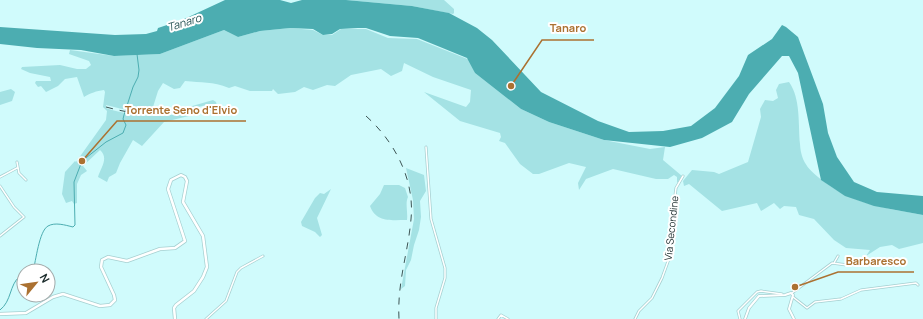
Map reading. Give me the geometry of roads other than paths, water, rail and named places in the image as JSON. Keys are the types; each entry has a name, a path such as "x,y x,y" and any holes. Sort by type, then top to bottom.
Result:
{"main road":[{"path":"0,314 26,313 58,295 70,296 100,306 110,305 115,300 101,267 102,260 108,257 127,260 160,249 175,248 185,241 168,188 171,180 181,175 184,176 187,181 182,202 203,236 207,267 203,277 194,291 174,308 175,319"}],"street":[{"path":"426,148 431,219 445,268 445,278 436,308 436,319"},
{"path":"17,162 17,168 20,175 26,180"},
{"path":"0,177 17,168"},
{"name":"Via Secondine","path":"635,319 639,311 652,298 662,278 670,256 670,234 676,188 683,176"},
{"path":"0,186 14,207 24,217 0,236"},
{"path":"206,319 226,301 237,272 245,265 263,256"},
{"path":"794,319 789,309 793,295 834,262 838,256"},
{"path":"834,262 847,265 853,262"},
{"path":"746,319 749,308 759,296 793,295 807,308 815,302 841,299 861,290 916,283 918,285"},
{"path":"740,319 738,311 757,292 761,291 785,295"},
{"path":"498,319 502,315 508,319"}],"water":[{"path":"225,0 280,0 291,3 302,0 346,0 412,6 449,13 477,28 492,40 541,92 598,121 629,132 663,131 691,126 715,108 739,76 748,55 772,39 782,25 798,37 823,104 828,133 837,157 854,182 877,192 923,196 923,215 874,206 845,196 821,180 798,73 789,56 782,56 749,94 732,122 702,138 670,147 604,140 549,122 521,109 475,73 467,58 418,38 390,36 366,28 340,29 332,34 323,35 313,29 290,28 260,31 238,37 224,30 160,54 114,56 81,50 37,48 0,44 0,27 115,35 146,34 157,31 158,28 182,20"}],"waterway":[{"path":"35,263 42,234 48,226 60,224 73,227 75,225 74,182 82,161 106,142 123,133 126,125 123,119 124,115 133,87 138,77 139,70 137,54"},
{"path":"0,310 7,302 16,280"}],"railway":[{"path":"106,107 134,113 160,114 186,112 214,105"},
{"path":"366,116 394,149 406,175 410,190 410,232 401,280 399,319"}],"place":[{"name":"Tanaro","path":"511,86"},
{"name":"Torrente Seno d'Elvio","path":"82,161"},
{"name":"Barbaresco","path":"795,287"}]}
